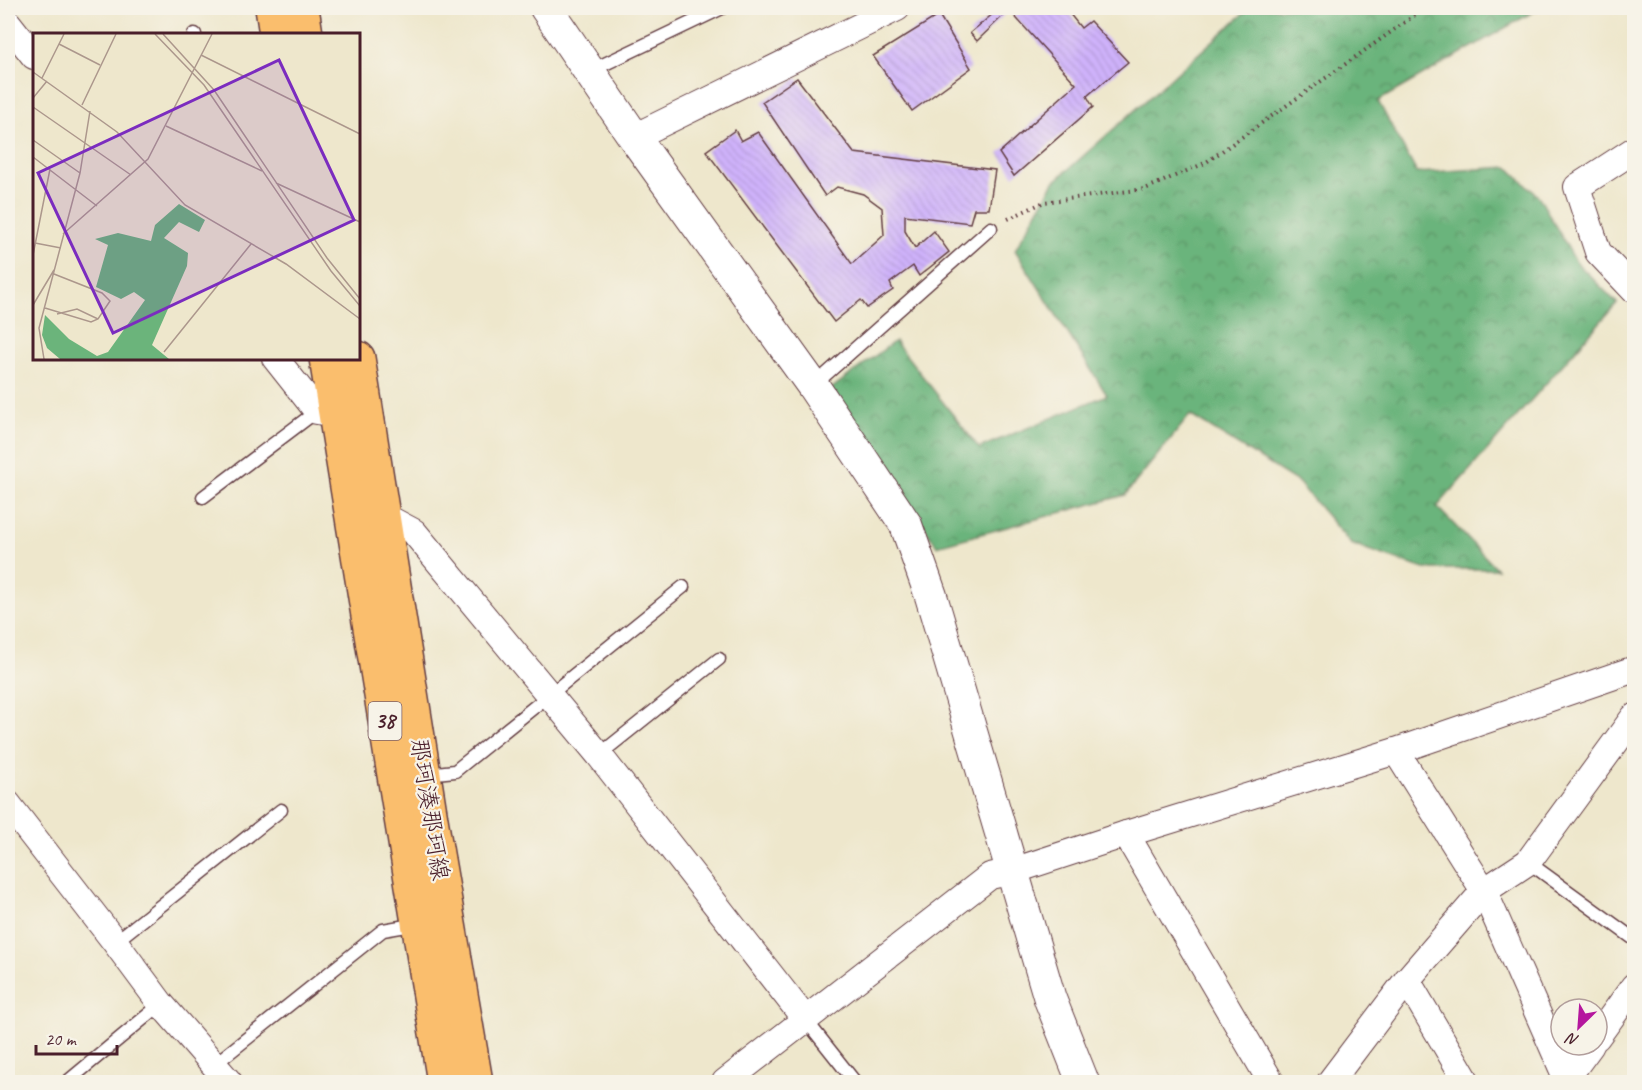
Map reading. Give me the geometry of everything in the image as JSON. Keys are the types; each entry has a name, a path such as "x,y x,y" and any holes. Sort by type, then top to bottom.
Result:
{"main road":[{"path":"272,8 276,33"},
{"path":"302,8 306,33"},
{"name":"那珂湊那珂線","path":"327,360 326,412 418,924 444,1083"},
{"name":"那珂湊那珂線","path":"358,360 476,1083"}],"street":[{"path":"546,8 634,137 813,386 906,525 931,596 1050,999 1083,1083"},
{"path":"634,137 897,8"},
{"path":"8,23 33,55"},
{"path":"1635,150 1577,187 1598,252 1635,290"},
{"path":"277,360 326,412"},
{"path":"384,516 414,532 599,755 805,1019"},
{"path":"725,1083 990,876 1013,871 1396,751 1632,670 1635,671"},
{"path":"1330,1083 1407,980 1484,891 1528,862 1635,717"},
{"path":"1396,751 1484,891 1567,1081"},
{"path":"8,804 161,1004 222,1073"},
{"path":"1126,834 1271,1083"},
{"path":"1407,980 1467,1083"},
{"path":"1609,1021 1635,986"},
{"path":"1567,1081 1583,1057"}],"lane":[{"path":"589,71 722,8"},
{"path":"813,386 991,228"},
{"path":"203,497 326,412"},
{"path":"424,774 455,771 682,587"},
{"path":"599,755 719,659"},
{"path":"115,942 281,810"},
{"path":"1528,862 1635,939"},
{"path":"222,1073 383,930 418,924"},
{"path":"67,1083 161,1004"},
{"path":"805,1019 855,1083"}],"path":[{"path":"991,228 1044,202 1145,189 1205,163 1425,8"}],"green space":[{"path":"1250,8 1540,8 1378,101 1417,173 1508,167 1539,197 1576,262 1617,303 1437,507 1497,569 1424,569 1351,544 1298,482 1190,415 1125,495 937,546 831,389 895,341 979,448 1107,395 1015,250 1054,182"}],"building":[{"path":"1000,8 1065,8 1081,28 1090,21 1128,62 1087,96 1093,107 1014,176 999,153 1076,84 1009,10 977,41 970,33"},
{"path":"939,15 971,68 912,111 873,56"},
{"path":"797,78 854,153 995,170 989,209 974,209 970,223 905,215 905,231 915,248 934,231 949,252 919,276 913,266 890,283 893,290 867,308 861,300 834,322 706,151 735,130 741,141 758,132 852,264 884,235 882,208 863,194 837,187 825,196 762,102"}]}
